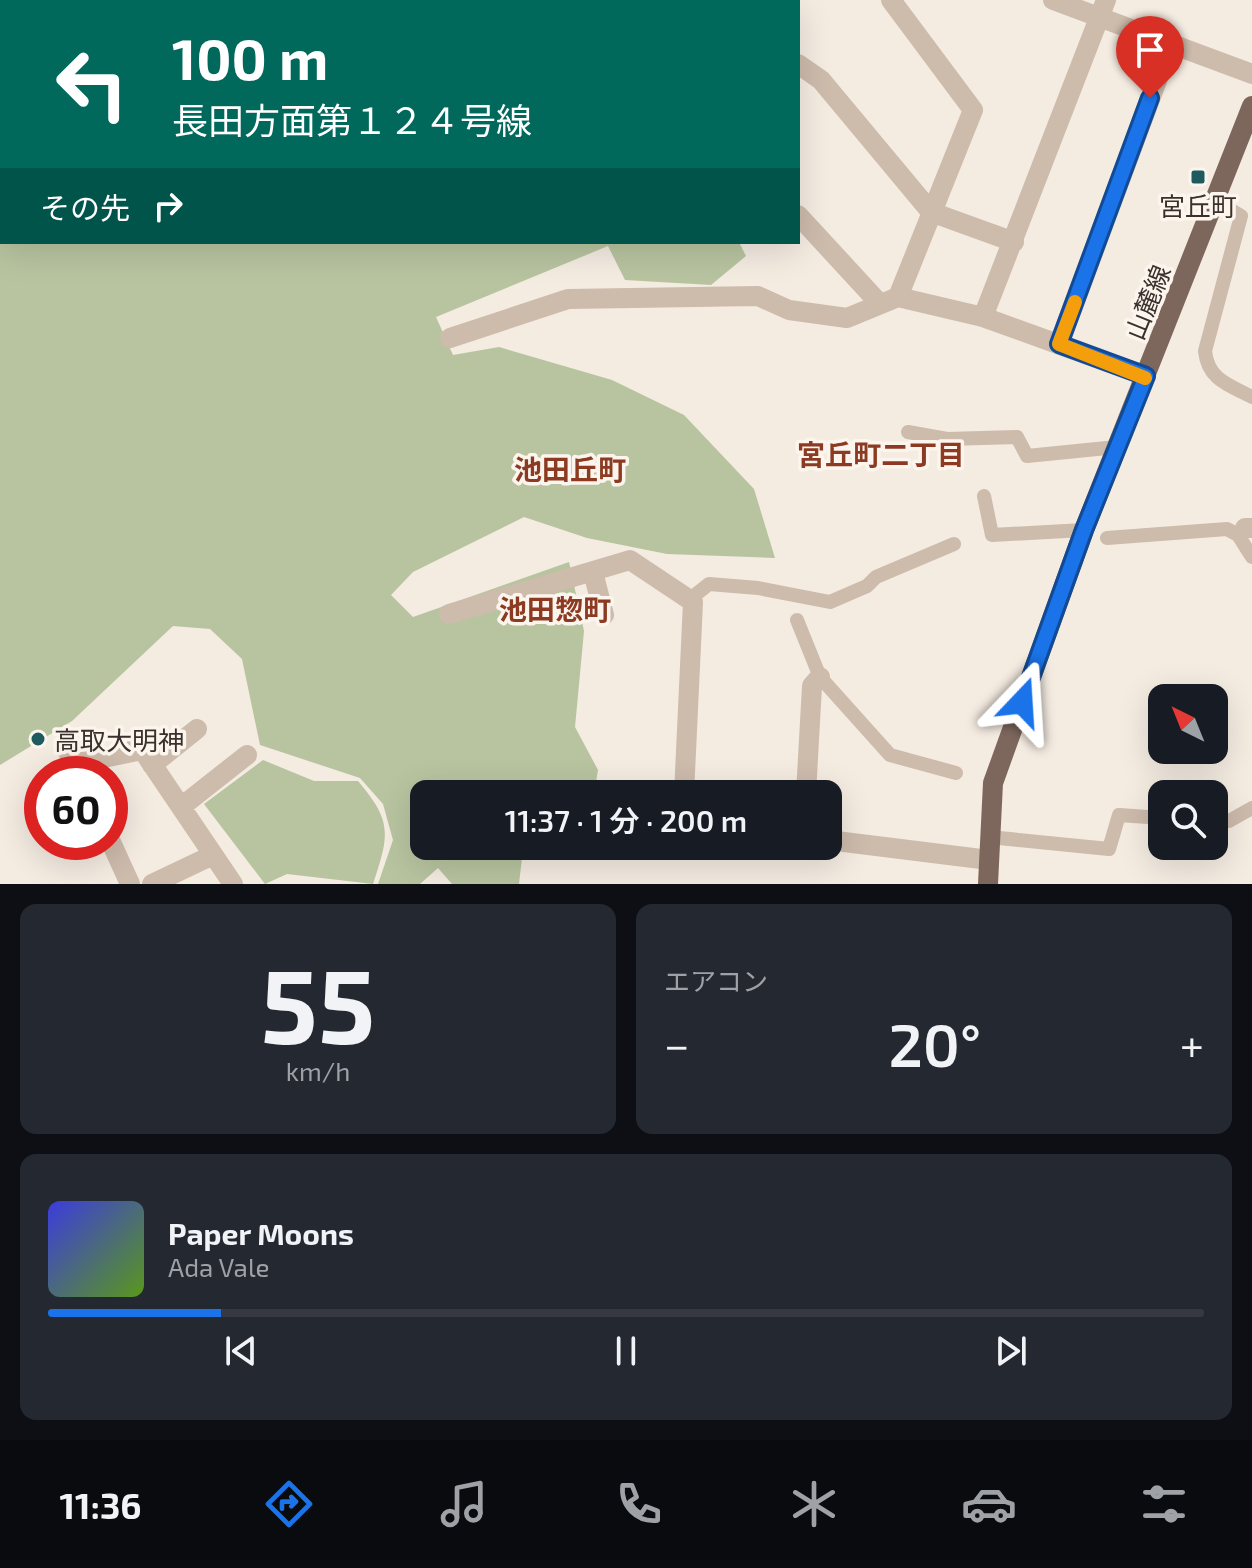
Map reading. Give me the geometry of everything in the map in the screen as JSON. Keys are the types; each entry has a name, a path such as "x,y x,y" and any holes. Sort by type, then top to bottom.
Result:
{"main road":[{"name":"山麓線","path":"988,884 993,783 1084,530 1252,106"}],"street":[{"path":"889,301 931,212 973,110 891,0"},
{"path":"1053,0 1103,8 1171,43 1252,74"},
{"path":"983,317 1103,8"},
{"path":"1059,344 1171,43"},
{"path":"800,65 821,80 931,212 1014,242"},
{"path":"800,217 889,301"},
{"path":"450,338 568,299 758,296 789,310 847,318 889,301 983,317 1146,376"},
{"path":"449,614 630,560 690,599 693,602 685,780"},
{"path":"593,572 604,615"},
{"path":"807,780 812,686 820,677"},
{"path":"67,751 89,761 144,752 197,729"},
{"path":"144,752 233,884"},
{"path":"181,807 247,755"},
{"path":"842,842 989,860"},
{"path":"152,884 213,855"},
{"path":"119,860 130,884"}],"lane":[{"path":"1216,201 1241,216 1205,351 1207,368 1215,378 1252,397"},
{"path":"908,432 947,439 1017,437 1027,456 1117,447"},
{"path":"984,496 992,535 1084,530"},
{"path":"1107,538 1245,530 1252,557"},
{"path":"690,599 709,584 758,588 830,602 867,586 876,577 954,544"},
{"path":"797,620 820,677 890,755 956,773"},
{"path":"1228,821 1252,808"},
{"path":"989,837 1109,849 1119,815 1148,817"}],"green space":[{"path":"0,244 740,244 746,256 711,285 625,280 608,246 436,317 453,355 499,347 612,380 684,415 754,489 775,558 667,554 587,538 524,517 413,572 391,595 413,617 569,562 584,631 575,727 598,770 596,780 410,780 410,860 522,860 519,884 452,884 438,868 420,884 378,884 393,840 383,804 360,778 260,745 242,659 210,629 173,626 72,721 0,765"},
{"path":"263,760 314,781 358,781 377,808 385,830 373,884 287,874 265,884 204,804"}],"slow traffic":[{"path":"1075,302 1059,344 1145,378"}],"place":[{"name":"宮丘町","path":"1198,177"},
{"name":"高取大明神","path":"38,739"}],"district":[{"name":"宮丘町二丁目","path":"881,454"},
{"name":"池田丘町","path":"570,469"},
{"name":"池田惣町","path":"555,609"}],"route":[{"path":"1022,702 1084,530 1146,376 1059,344 1150,98"}]}
